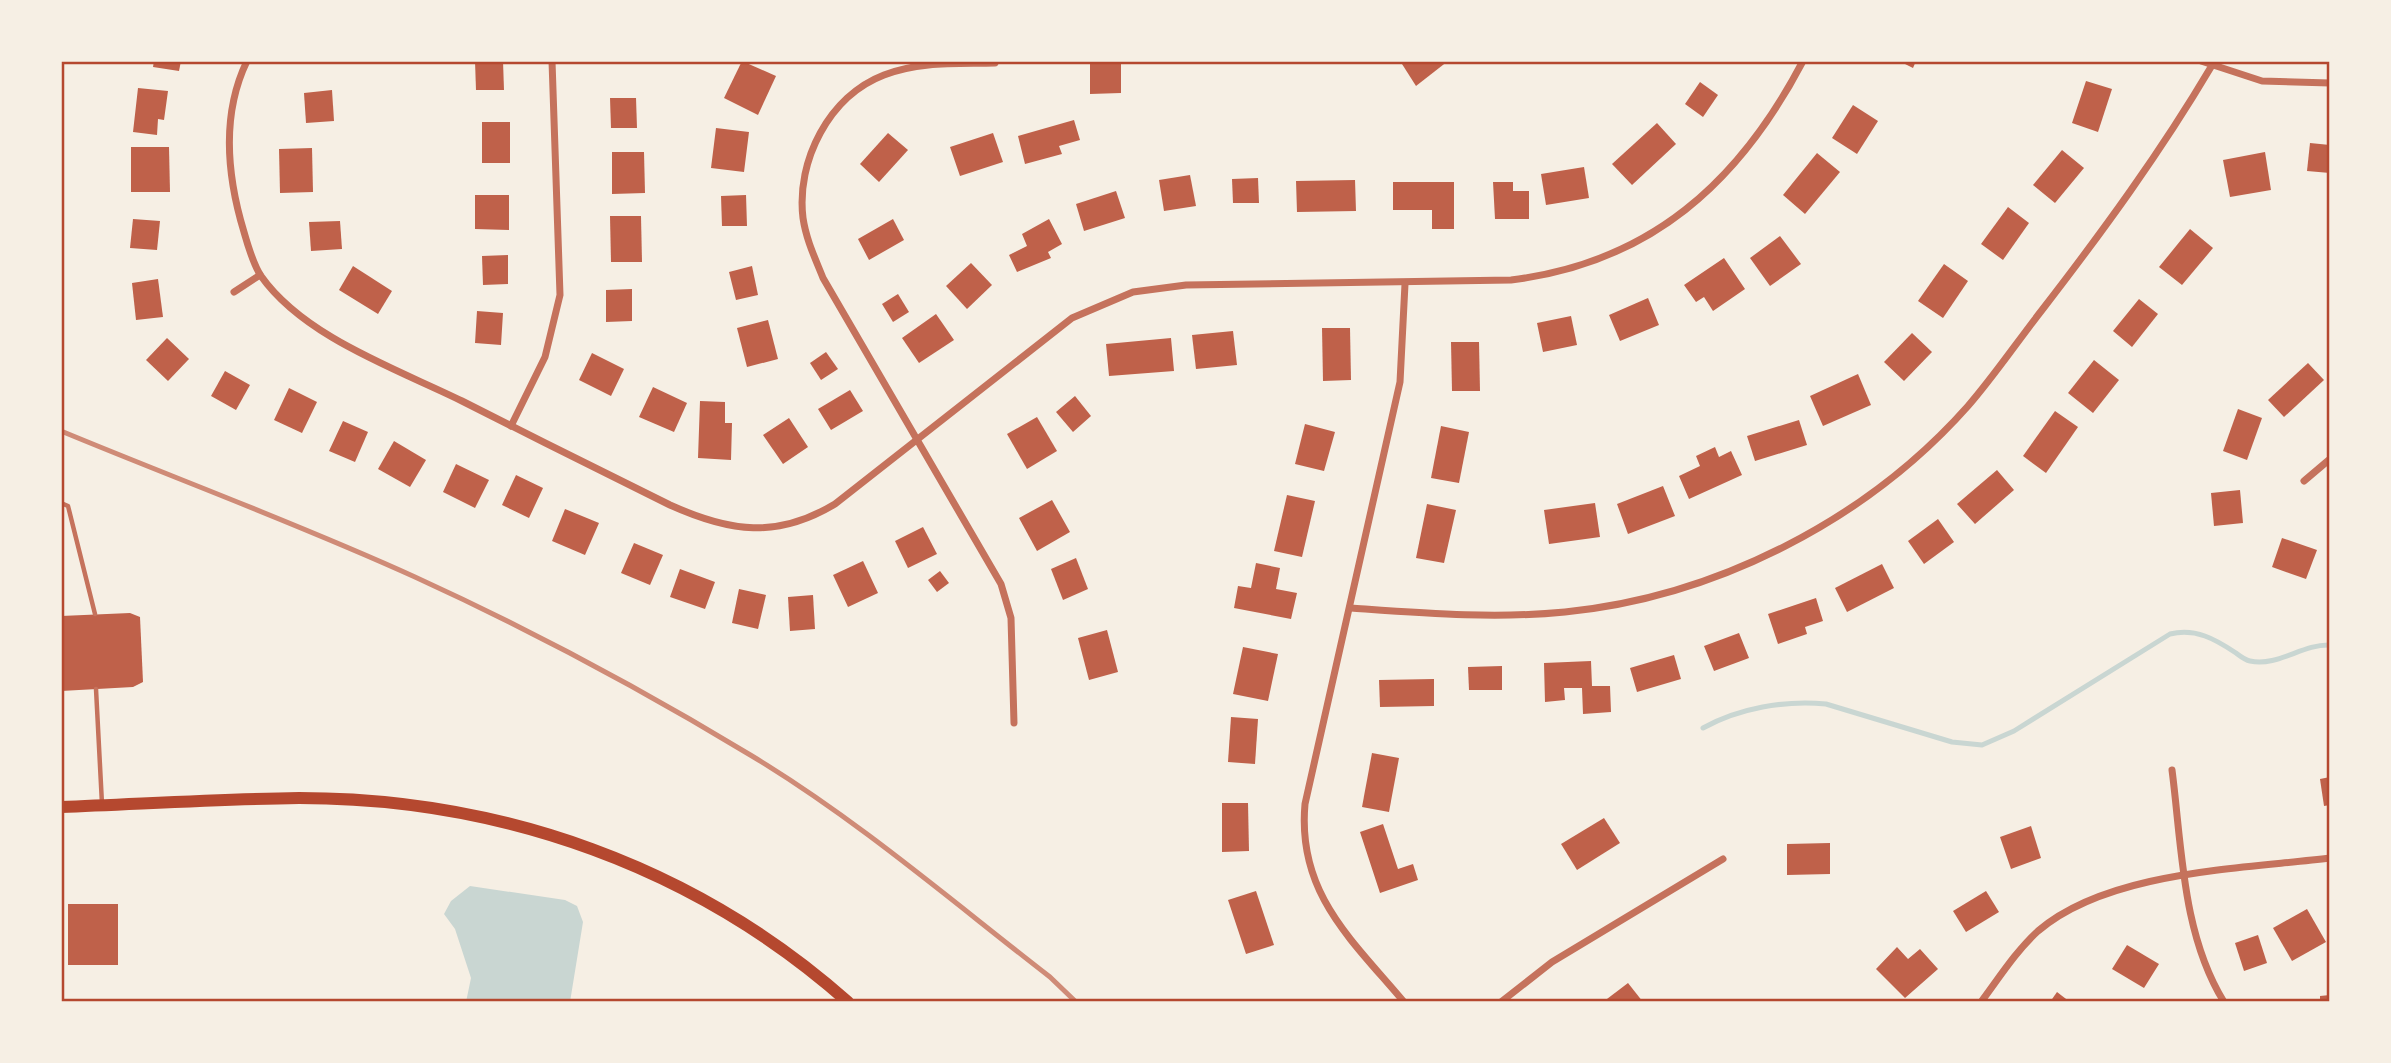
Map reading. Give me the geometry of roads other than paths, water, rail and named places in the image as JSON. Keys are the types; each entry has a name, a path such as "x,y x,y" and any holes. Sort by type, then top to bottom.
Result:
{"main road":[{"path":"61,807 302,798 460,812 538,830 630,863 725,910 808,967 848,1002"}],"street":[{"path":"247,61 234,100 229,161 239,216 260,275 281,298 332,337 696,517 721,526 741,528 783,526 817,515 867,481 1072,318 1133,292 1186,285 1405,284 1552,275 1610,256 1644,240 1694,205 1724,176 1771,114 1803,61"},
{"path":"511,426 545,357 560,295 552,61"},
{"path":"2202,61 2262,81 2330,83"},
{"path":"995,63 929,64 907,68 870,81 840,106 808,159 803,182 803,220 808,244 823,278 1001,584 1011,618 1014,723"},
{"path":"1351,608 1444,614 1537,614 1631,601 1723,575 1772,552 1849,508 1904,467 1967,407 2121,208 2165,145 2211,66"},
{"path":"234,292 260,275"},
{"path":"1404,1002 1336,922 1322,900 1306,853 1306,804 1400,382 1405,284"},
{"path":"2304,481 2330,460"},
{"path":"2172,770 2185,877 2202,960 2224,1002"},
{"path":"1981,1002 2020,951 2060,915 2113,890 2185,877 2330,858"},
{"path":"1501,1002 1552,962 1723,859"}],"lane":[{"path":"61,503 68,506 95,614"},
{"path":"96,689 102,806"}],"waterway":[{"path":"1703,728 1732,715 1763,707 1810,703 1826,704 1952,742 1982,745 2014,731 2170,634 2188,632 2205,636 2246,660 2260,662 2330,645"}],"railway":[{"path":"61,431 283,520 415,577 544,640 670,708 752,756 830,807 1050,977 1076,1002"}]}
